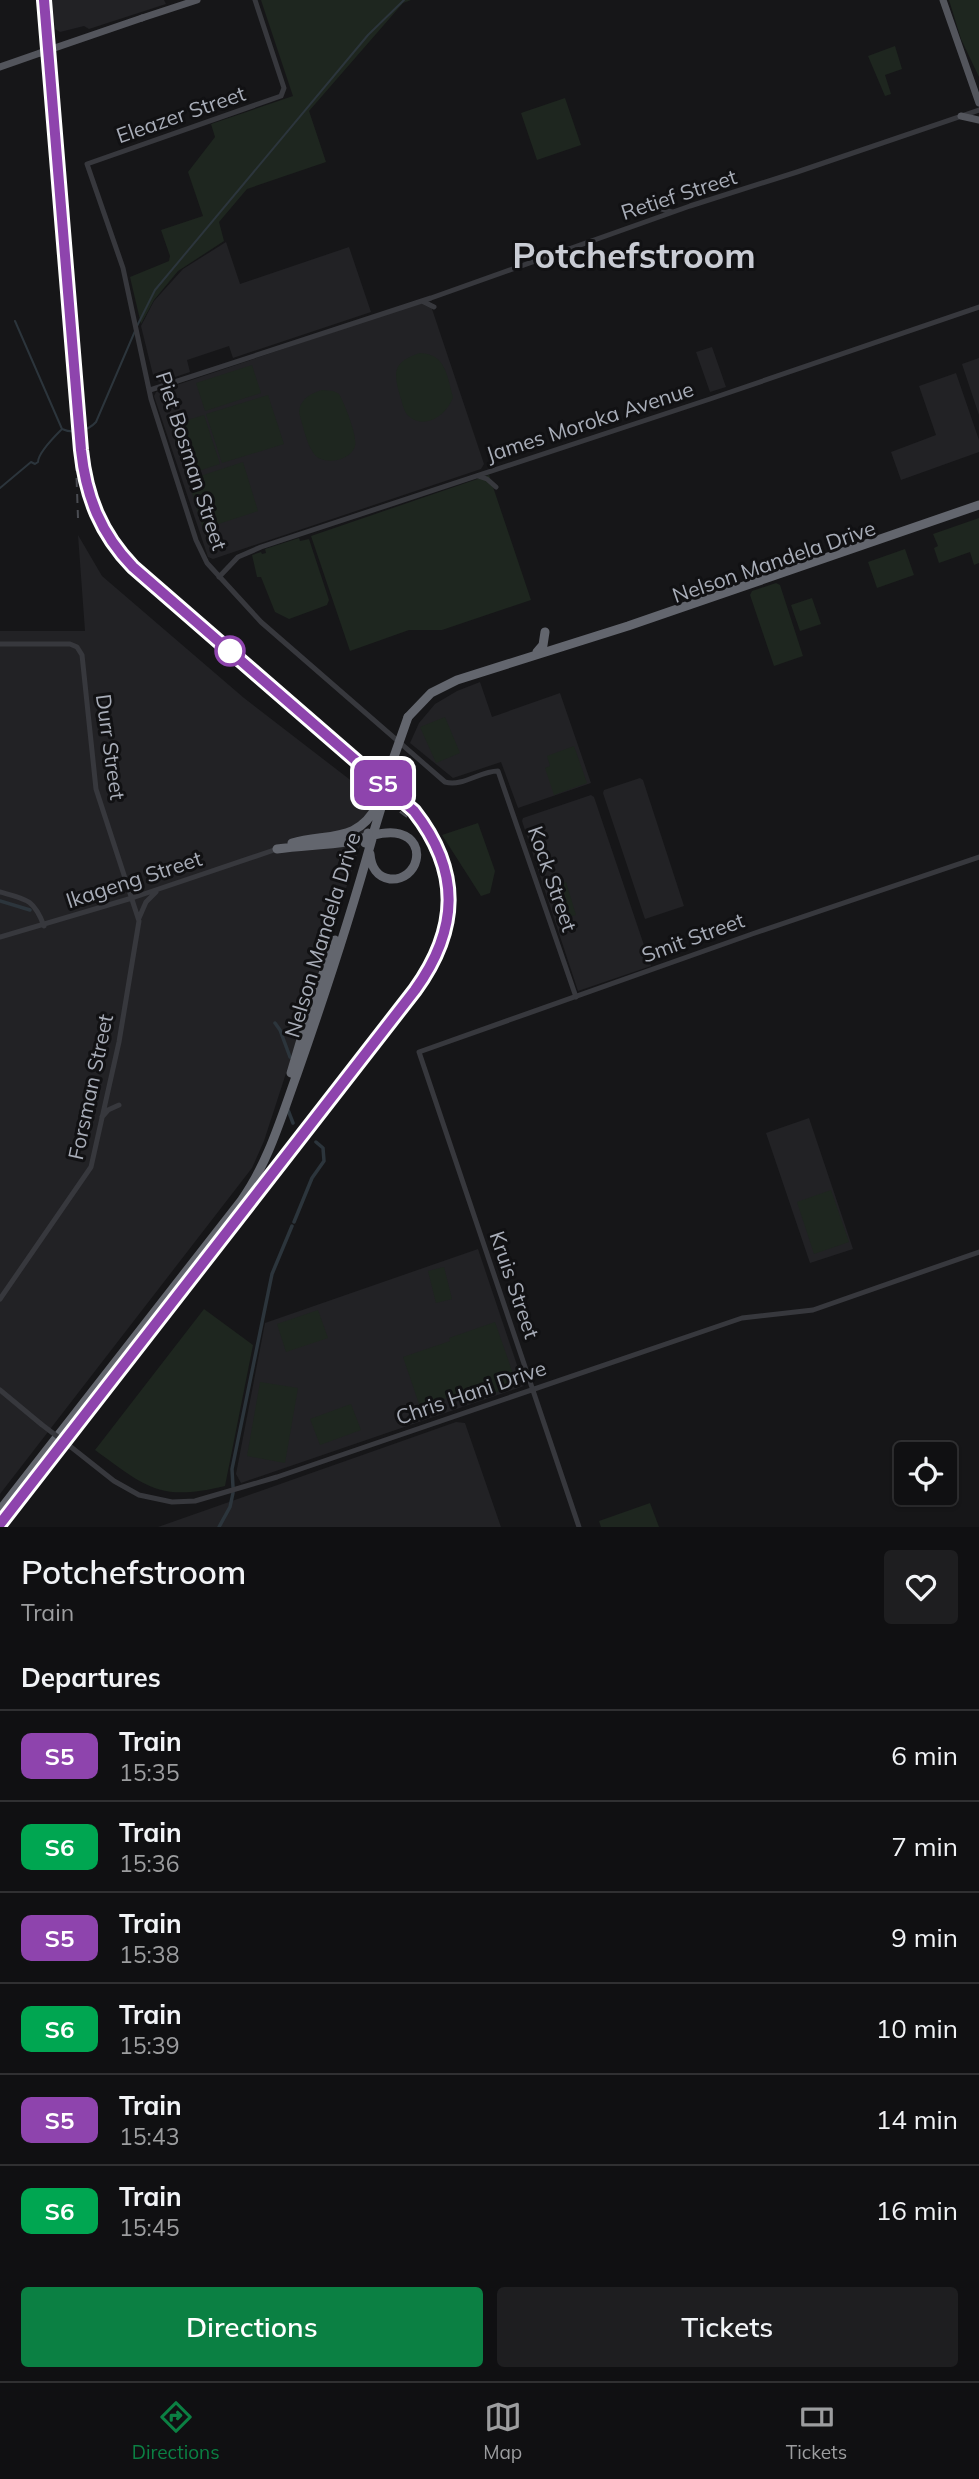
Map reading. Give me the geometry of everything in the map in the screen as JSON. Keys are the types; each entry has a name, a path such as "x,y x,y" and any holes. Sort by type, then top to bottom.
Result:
{"highway":[{"name":"Nelson Mandela Drive","path":"0,1510 257,1176 270,1149 316,1019 379,807 410,719 422,701 442,687 979,505"},
{"name":"Nelson Mandela Drive","path":"410,719 447,689 649,624 979,511"},
{"path":"536,654 543,645 545,632"},
{"path":"277,849 299,841 358,830 379,807"},
{"path":"277,849 346,842 396,833 408,838 416,849 418,859 414,869 401,879 382,877 371,863 370,837"},
{"name":"Nelson Mandela Drive","path":"0,1503 249,1181 260,1161 280,1107 312,1003 370,837"},
{"path":"298,1013 312,1003"}],"main road":[{"path":"0,67 197,0"},
{"path":"943,0 979,103"},
{"path":"956,38 979,88"},
{"path":"961,116 979,120"}],"street":[{"name":"Eleazer Street","path":"87,164 283,94 285,88 255,0"},
{"name":"Retief Street","path":"150,390 422,301 672,212 979,110"},
{"name":"Piet Bosman Street","path":"87,164 123,268 150,390 200,550 208,566 261,622 440,780 454,784 498,771"},
{"path":"658,208 672,212"},
{"path":"422,301 435,307"},
{"name":"James Moroka Avenue","path":"219,577 238,557 252,550 710,400 979,307"},
{"path":"474,476 488,479 496,487"},
{"name":"Durr Street","path":"0,644 70,644 82,654 96,789 132,898"},
{"name":"Kock Street","path":"498,771 576,997"},
{"name":"Ikageng Street","path":"0,937 158,890 277,849"},
{"name":"Smit Street","path":"419,1052 979,857"},
{"path":"139,920 146,902 158,890"},
{"path":"0,892 30,901 44,926"},
{"name":"Forsman Street","path":"0,1299 89,1173 119,1042 139,920 132,898"},
{"name":"Kruis Street","path":"419,1052 579,1527"},
{"path":"101,1119 108,1110 119,1105"},
{"name":"Chris Hani Drive","path":"0,1390 114,1481 139,1495 172,1502 195,1501 277,1476 743,1318 813,1310 979,1252"}],"shaded area":[{"path":"52,0 164,0 166,4 89,29 84,26 60,32 55,29"},
{"path":"261,0 411,0 403,3 309,111 326,162 247,189 219,222 224,241 178,271 154,300 141,324 130,277 169,261 170,256 161,230 203,216 188,172 215,137 211,124 293,96"},
{"path":"949,0 979,0 979,77 961,39"},
{"path":"895,46 902,69 885,75 891,94 885,96 868,56"},
{"path":"565,98 581,145 537,160 521,113"},
{"path":"226,242 240,284 349,247 371,312 233,358 229,346 187,360 190,372 160,382 154,379 141,326 154,301 183,269"},
{"path":"422,302 431,306 484,464 481,469 213,559 208,557 154,396 156,392"},
{"path":"712,347 726,387 710,392 696,352"},
{"path":"420,353 429,354 440,362 447,374 453,397 442,414 424,422 411,418 405,412 396,375 404,360"},
{"path":"979,358 979,415 962,364"},
{"path":"252,365 261,393 205,411 196,383"},
{"path":"956,373 979,440 979,452 901,480 891,452 936,435 919,386"},
{"path":"322,390 339,394 355,442 348,455 330,461 318,458 311,450 299,413 306,398"},
{"path":"268,395 284,444 222,463 206,414"},
{"path":"204,415 220,464 186,475 171,425"},
{"path":"243,462 258,511 203,529 188,480"},
{"path":"489,475 531,600 442,630 409,630 350,651 311,536"},
{"path":"979,518 979,563 974,565 970,552 939,563 934,548 938,546 933,534"},
{"path":"78,535 102,576 244,698 375,799 264,1141 252,1168 0,1494 0,631 85,631"},
{"path":"299,538 300,541 309,539 329,600 327,605 289,619 275,612 261,577 257,577 252,555 266,553 265,549"},
{"path":"905,549 914,575 877,588 868,562"},
{"path":"776,583 780,585 803,656 774,666 750,595 752,591"},
{"path":"812,598 821,624 800,631 791,605"},
{"path":"480,682 492,717 560,693 591,783 518,808 501,762 453,778 410,743 419,723 435,704"},
{"path":"445,717 460,753 436,763 420,727"},
{"path":"574,746 587,783 554,795 545,768 550,766 547,756"},
{"path":"640,778 643,780 684,906 645,919 603,793 604,790"},
{"path":"591,795 594,797 651,966 578,991 522,821 523,818"},
{"path":"478,823 495,871 490,893 481,896 442,835"},
{"path":"566,882 576,915 560,920 549,887"},
{"path":"809,1118 853,1249 810,1263 766,1133"},
{"path":"831,1190 849,1242 814,1254 797,1202"},
{"path":"478,1249 524,1386 241,1483 236,1474 265,1323"},
{"path":"444,1267 452,1299 436,1303 428,1271"},
{"path":"204,1309 253,1345 225,1486 184,1492 154,1488 95,1450"},
{"path":"318,1310 328,1338 286,1352 277,1324"},
{"path":"495,1322 517,1385 471,1401 467,1391 420,1407 403,1357"},
{"path":"260,1382 298,1388 285,1463 247,1456"},
{"path":"351,1404 361,1430 320,1445 310,1419"},
{"path":"456,1422 465,1423 501,1527 158,1527"},
{"path":"650,1503 659,1527 601,1527 599,1521"}],"waterway":[{"path":"137,326 155,290 368,35 404,0"},
{"path":"15,321 62,429 71,431 85,429 96,422 135,331"},
{"path":"0,488 31,462 38,462 43,450 61,430"},
{"path":"0,901 30,910"},
{"path":"275,1023 290,1057"},
{"path":"288,1110 293,1123"},
{"path":"294,1222 312,1178 324,1161 323,1148 316,1142"},
{"path":"233,1487 232,1469 272,1274 292,1226"},
{"path":"219,1527 230,1507 233,1493"}],"railway":[{"path":"1,1527 426,977 446,935 450,913 447,871 430,830 416,811 133,564 112,537 97,510 82,447 46,0"},
{"path":"76,462 78,518"},
{"path":"387,802 415,823"}],"train":[{"name":"S5","path":"0,1524 415,990 439,950 449,911 445,868 431,835 414,811 133,567 109,539 96,514 82,466 44,0"}],"district":[{"name":"Potchefstroom","path":"634,256"}]}
